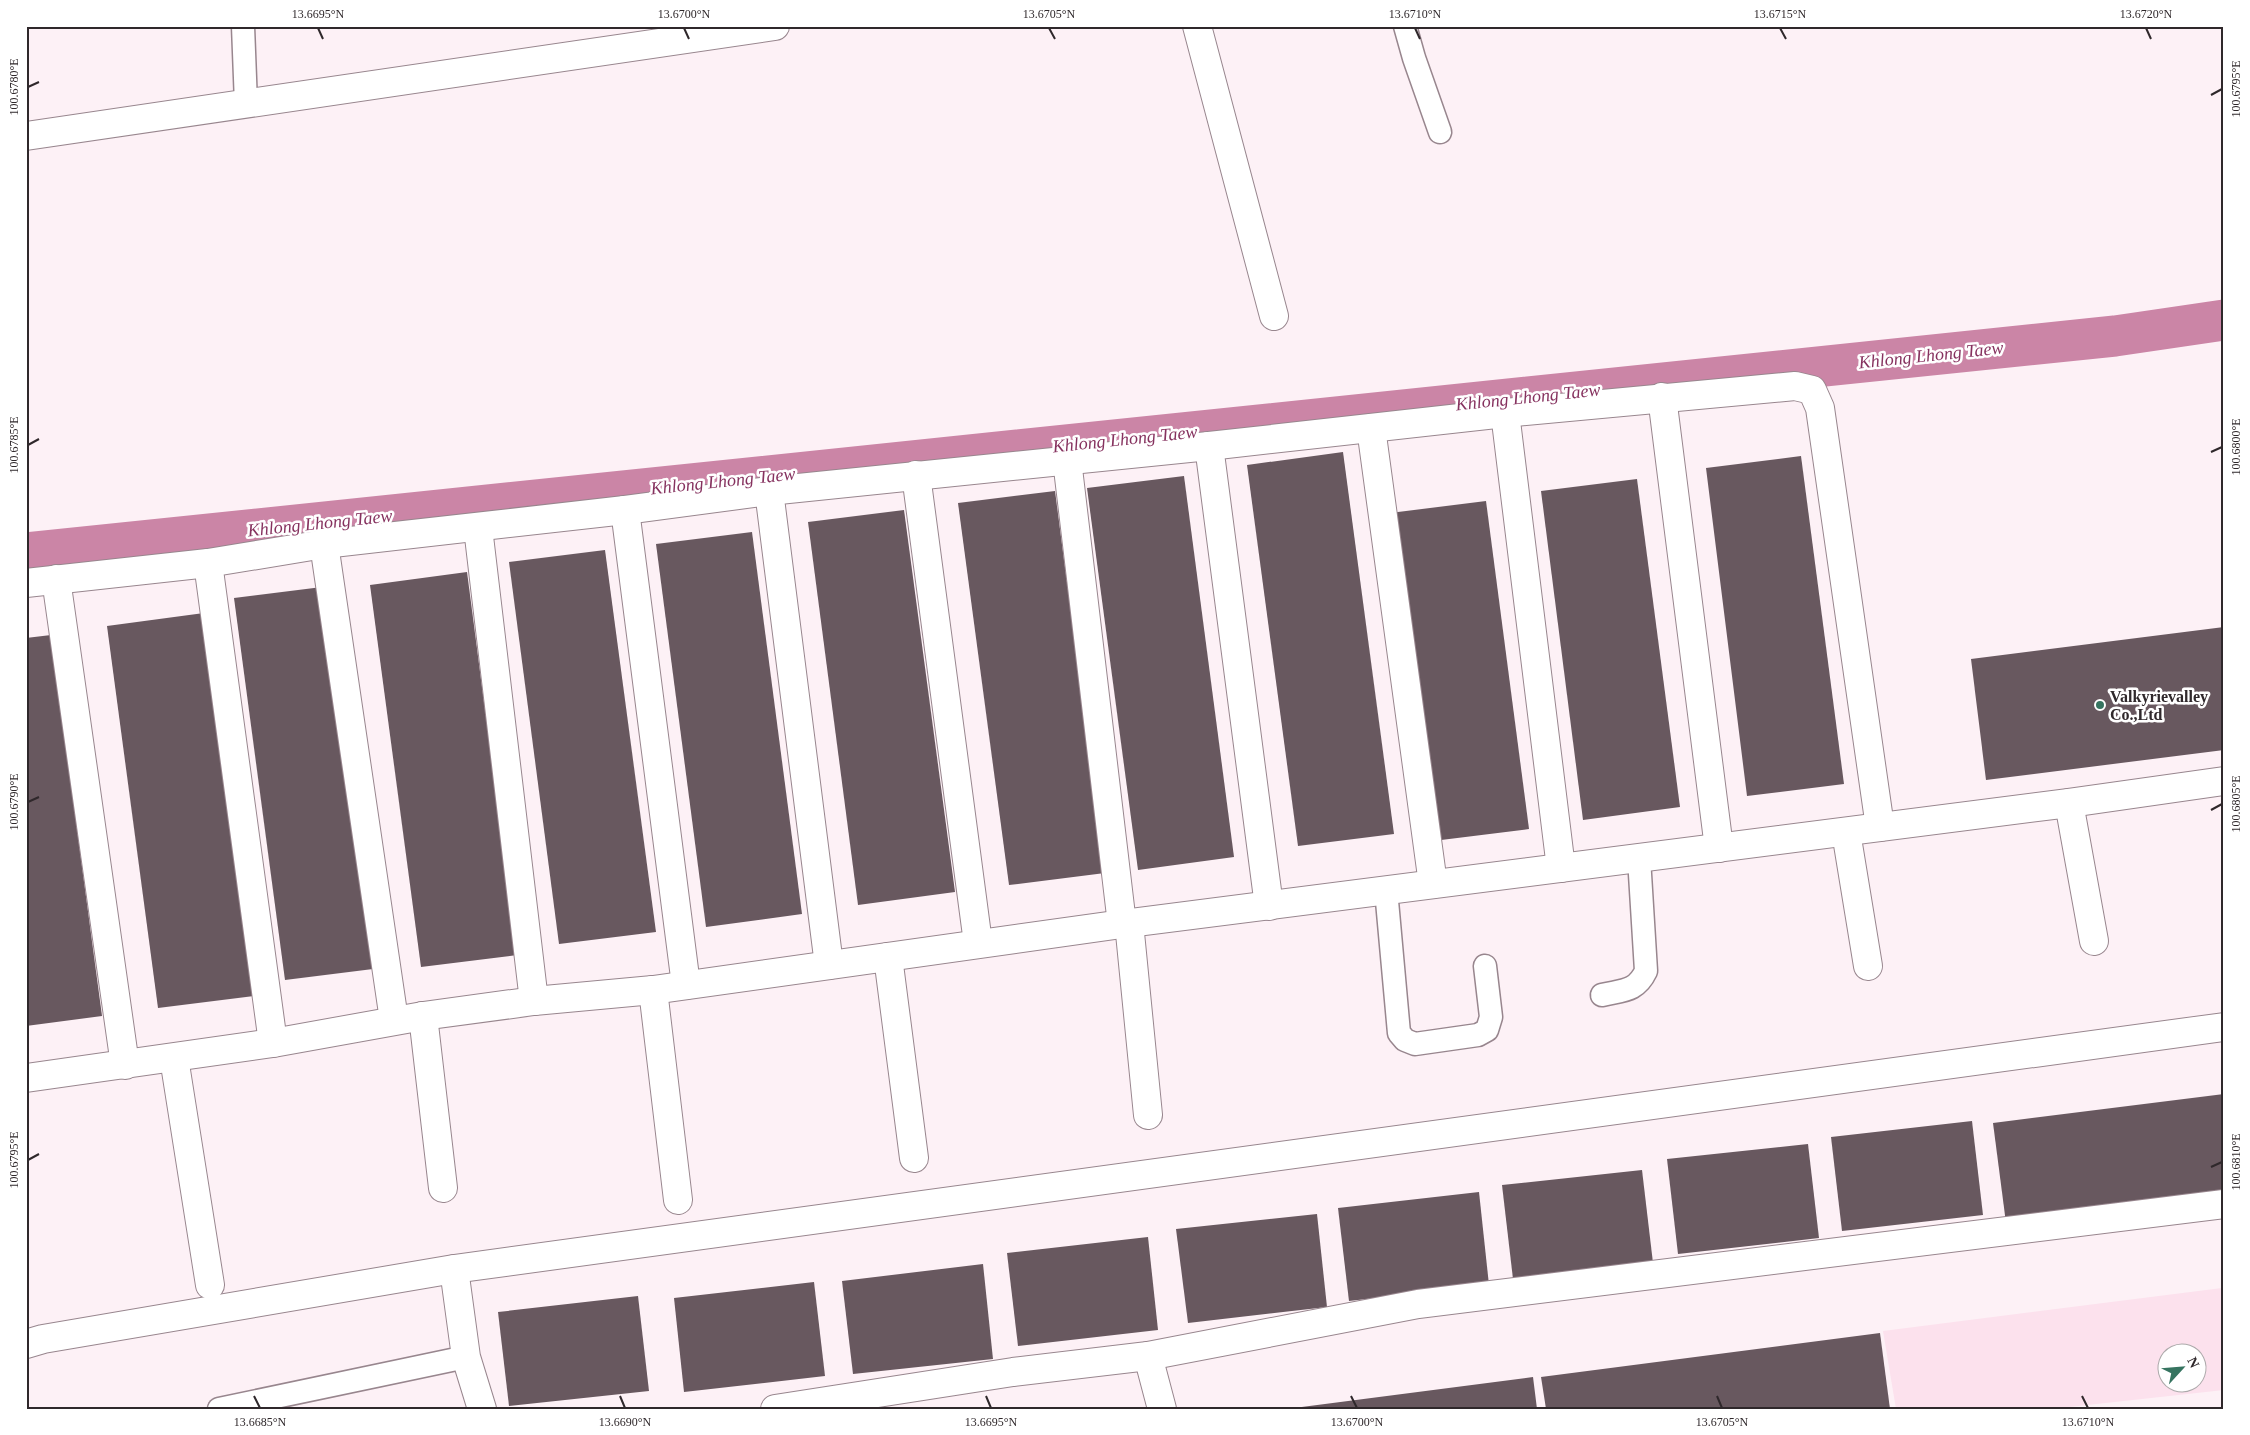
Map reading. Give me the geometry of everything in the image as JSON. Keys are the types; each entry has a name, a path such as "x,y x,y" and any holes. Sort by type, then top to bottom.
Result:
{"street":[{"path":"26,136 775,26"},
{"path":"1197,26 1274,316"},
{"path":"26,583 208,562 324,544 478,528 769,491 1209,446 1505,412 1795,386 1812,390 1820,408 1880,827"},
{"path":"1662,397 1719,848"},
{"path":"1505,412 1561,868"},
{"path":"1371,428 1434,884"},
{"path":"1209,446 1269,906"},
{"path":"1067,460 1126,924 1148,1115"},
{"path":"916,475 978,944"},
{"path":"769,491 829,965"},
{"path":"625,510 686,985"},
{"path":"478,528 534,1001"},
{"path":"324,544 394,1020"},
{"path":"208,562 273,1043"},
{"path":"56,579 126,1065"},
{"path":"26,1078 273,1043 394,1020 534,1001 653,990 1126,924 2069,803 2224,781"},
{"path":"2069,803 2094,941"},
{"path":"1846,832 1868,966"},
{"path":"888,957 914,1158"},
{"path":"653,990 678,1200"},
{"path":"423,1016 443,1188"},
{"path":"26,1344 43,1339 454,1268 2224,1027"},
{"path":"174,1058 210,1285"},
{"path":"775,1409 1013,1372 1148,1356 1418,1304 2224,1204"},
{"path":"454,1268 466,1358 482,1409"},
{"path":"1148,1356 1162,1409"}],"lane":[{"path":"243,26 246,104"},
{"path":"1405,26 1440,132"},
{"path":"1602,995 1640,984 1646,971 1639,858"},
{"path":"1386,890 1399,1033 1405,1040 1415,1044 1478,1035 1488,1030 1491,1017 1485,966"},
{"path":"219,1409 466,1358"}],"shaded area":[{"path":"2222,1288 2224,1390 2208,1392 2208,1342 2158,1342 2158,1392 2206,1392 2051,1409 1896,1409 1883,1331"}],"building":[{"path":"1343,452 1394,834 1298,846 1247,465"},
{"path":"1801,456 1844,784 1747,796 1706,468"},
{"path":"1184,476 1234,857 1138,870 1087,488"},
{"path":"1637,479 1680,807 1583,820 1541,491"},
{"path":"1055,491 1105,873 1009,885 958,503"},
{"path":"1486,501 1529,829 1433,841 1390,513"},
{"path":"904,510 955,892 858,905 808,522"},
{"path":"752,532 802,914 706,927 656,544"},
{"path":"605,550 656,932 559,944 509,562"},
{"path":"467,572 517,955 421,967 370,585"},
{"path":"330,586 381,968 285,980 234,598"},
{"path":"204,613 254,996 158,1008 107,626"},
{"name":"Valkyrievalley Co.,Ltd","path":"2224,627 2224,750 1986,780 1971,659"},
{"path":"51,635 102,1016 26,1026 26,638"},
{"path":"2224,1094 2224,1195 2006,1223 1993,1123"},
{"path":"1972,1121 1983,1215 1842,1231 1831,1137"},
{"path":"1808,1144 1819,1238 1678,1254 1667,1159"},
{"path":"1642,1170 1653,1263 1513,1279 1502,1185"},
{"path":"1479,1192 1489,1285 1349,1301 1338,1208"},
{"path":"1317,1214 1327,1307 1188,1323 1176,1229"},
{"path":"1148,1237 1158,1330 1018,1346 1007,1253"},
{"path":"983,1264 993,1359 853,1374 842,1281"},
{"path":"814,1282 825,1376 684,1392 674,1298"},
{"path":"638,1296 649,1391 509,1406 498,1312"},
{"path":"1880,1333 1890,1409 1546,1409 1541,1377"},
{"path":"1533,1377 1537,1409 1294,1409 1294,1408"}],"waterway":[{"name":"Khlong Lhong Taew","path":"26,553 2115,336 2224,320"}],"place":[{"name":"Valkyrievalley Co.,Ltd","path":"2100,705"}]}
